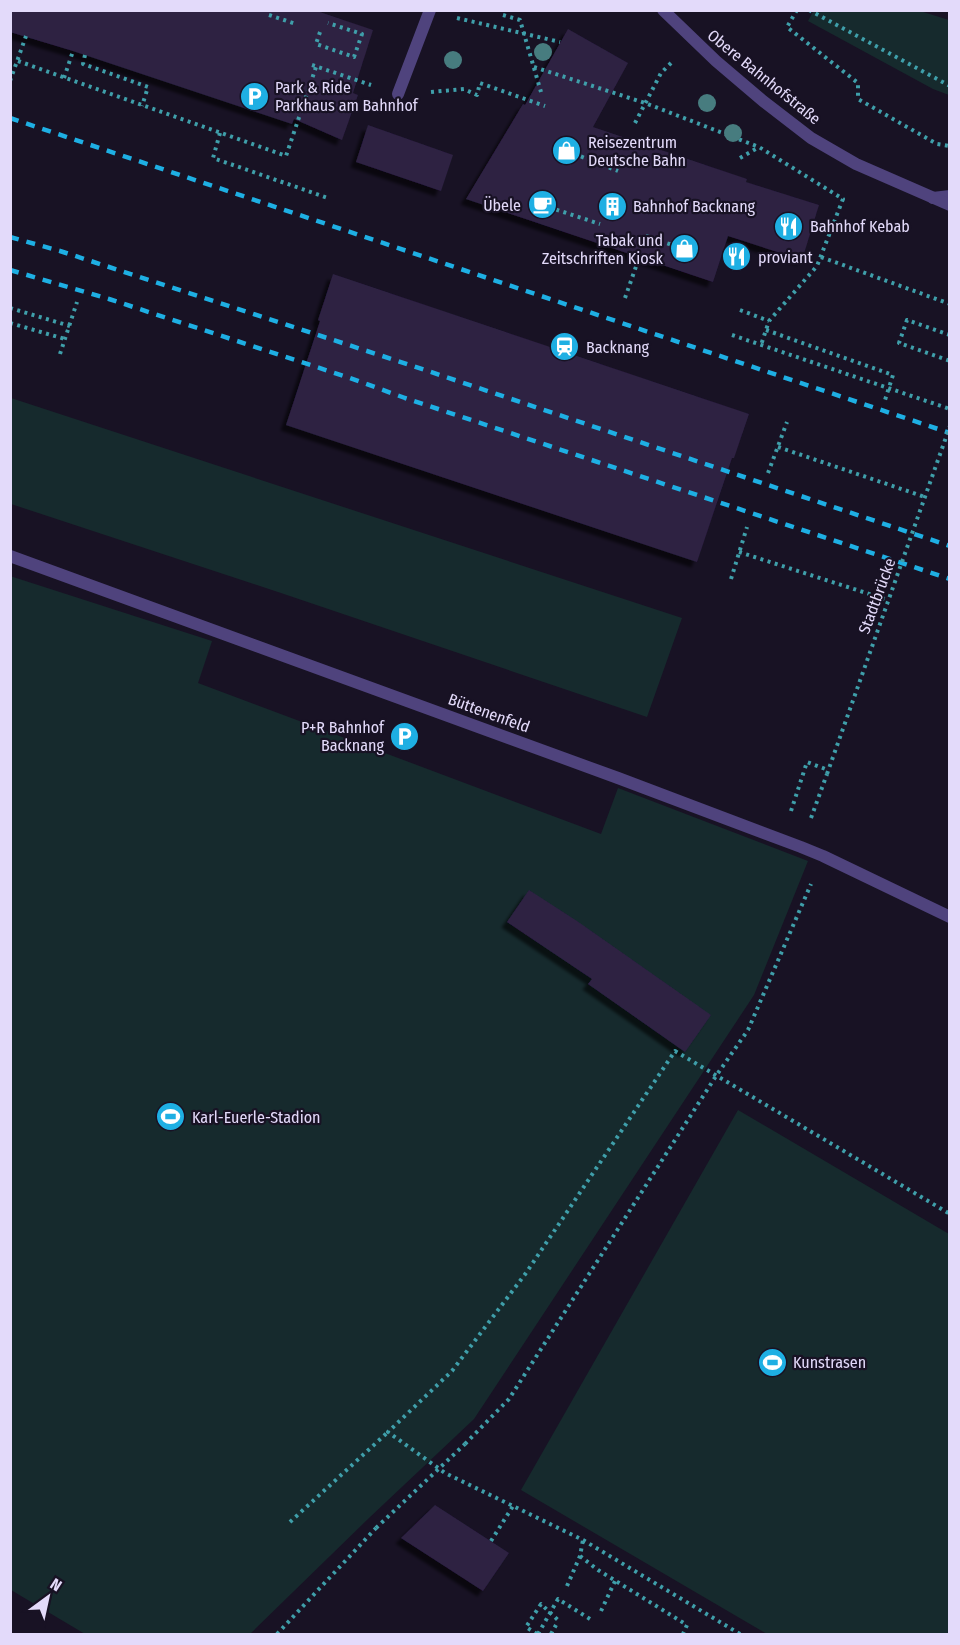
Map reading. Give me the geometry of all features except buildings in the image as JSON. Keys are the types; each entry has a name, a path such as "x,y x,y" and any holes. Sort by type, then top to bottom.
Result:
{"street":[{"name":"Obere Bahnhofstraße","path":"663,10 716,61 812,138 856,164 950,205"},
{"path":"398,94 430,11"},
{"path":"933,198 950,196"},
{"name":"Büttenenfeld","path":"10,556 823,855 950,916"}],"path":[{"path":"796,10 787,27 858,83 858,99 937,144 950,146"},
{"path":"809,10 950,86"},
{"path":"430,11 560,42"},
{"path":"269,15 296,24"},
{"path":"503,15 520,20 541,92"},
{"path":"320,32 316,44 354,57 362,34 328,23"},
{"path":"10,81 26,36"},
{"path":"64,78 73,51"},
{"path":"85,55 83,64 148,87 142,106"},
{"path":"18,61 286,156 314,66 398,94"},
{"path":"534,67 645,103 759,147 843,200 817,266 769,321 761,345"},
{"path":"634,123 661,73"},
{"path":"464,89 477,95 480,83 545,106"},
{"path":"220,133 213,158 328,198"},
{"path":"740,158 759,147"},
{"path":"567,151 618,171"},
{"path":"542,205 600,224"},
{"path":"646,236 684,249"},
{"path":"821,257 950,304"},
{"path":"626,298 639,258"},
{"path":"60,354 77,302"},
{"path":"10,308 70,326"},
{"path":"740,310 769,321"},
{"path":"950,335 907,320 899,343 950,361"},
{"path":"10,323 65,339"},
{"path":"766,330 893,375 885,400"},
{"path":"732,335 950,409"},
{"path":"768,473 787,422"},
{"name":"Stadtbrücke","path":"811,819 950,426"},
{"path":"778,447 925,496"},
{"path":"731,579 747,527"},
{"path":"739,552 888,600"},
{"path":"790,811 807,762 827,772"},
{"path":"277,1635 376,1528 465,1444 508,1399 748,1030 823,855"},
{"path":"290,1522 452,1371 520,1282 675,1051 950,1214"},
{"path":"388,1432 445,1473 583,1540 740,1635"},
{"path":"491,1541 513,1506"},
{"path":"567,1586 580,1556 583,1540"},
{"path":"580,1556 598,1570 616,1579 687,1625 683,1635"},
{"path":"601,1611 616,1579"},
{"path":"551,1635 557,1623 541,1604 526,1627 538,1635 558,1599 590,1619"}],"green space":[{"path":"814,10 920,11 949,20 949,95 933,89 808,21"},
{"path":"11,398 682,618 647,717 11,504"},
{"path":"10,576 212,641 198,683 601,834 618,788 808,861 754,995 474,1419 250,1634 85,1634 11,1590"},
{"name":"Kunstrasen","path":"738,1110 949,1234 949,1634 767,1634 521,1490"}],"railway":[{"path":"10,118 950,433"},
{"path":"10,237 60,251 410,365 950,546"},
{"path":"10,270 109,299 350,378 950,579"}],"place":[{"name":"Park & Ride Parkhaus am Bahnhof","path":"254,96"},
{"name":"Reisezentrum Deutsche Bahn","path":"567,151"},
{"name":"Übele","path":"542,205"},
{"name":"Bahnhof Backnang","path":"612,206"},
{"name":"Bahnhof Kebab","path":"789,226"},
{"name":"Tabak und Zeitschriften Kiosk","path":"684,249"},
{"name":"proviant","path":"737,257"},
{"name":"Backnang","path":"565,347"},
{"name":"P+R Bahnhof Backnang","path":"405,736"},
{"name":"Karl-Euerle-Stadion","path":"171,1117"},
{"name":"Kunstrasen","path":"772,1362"}]}
